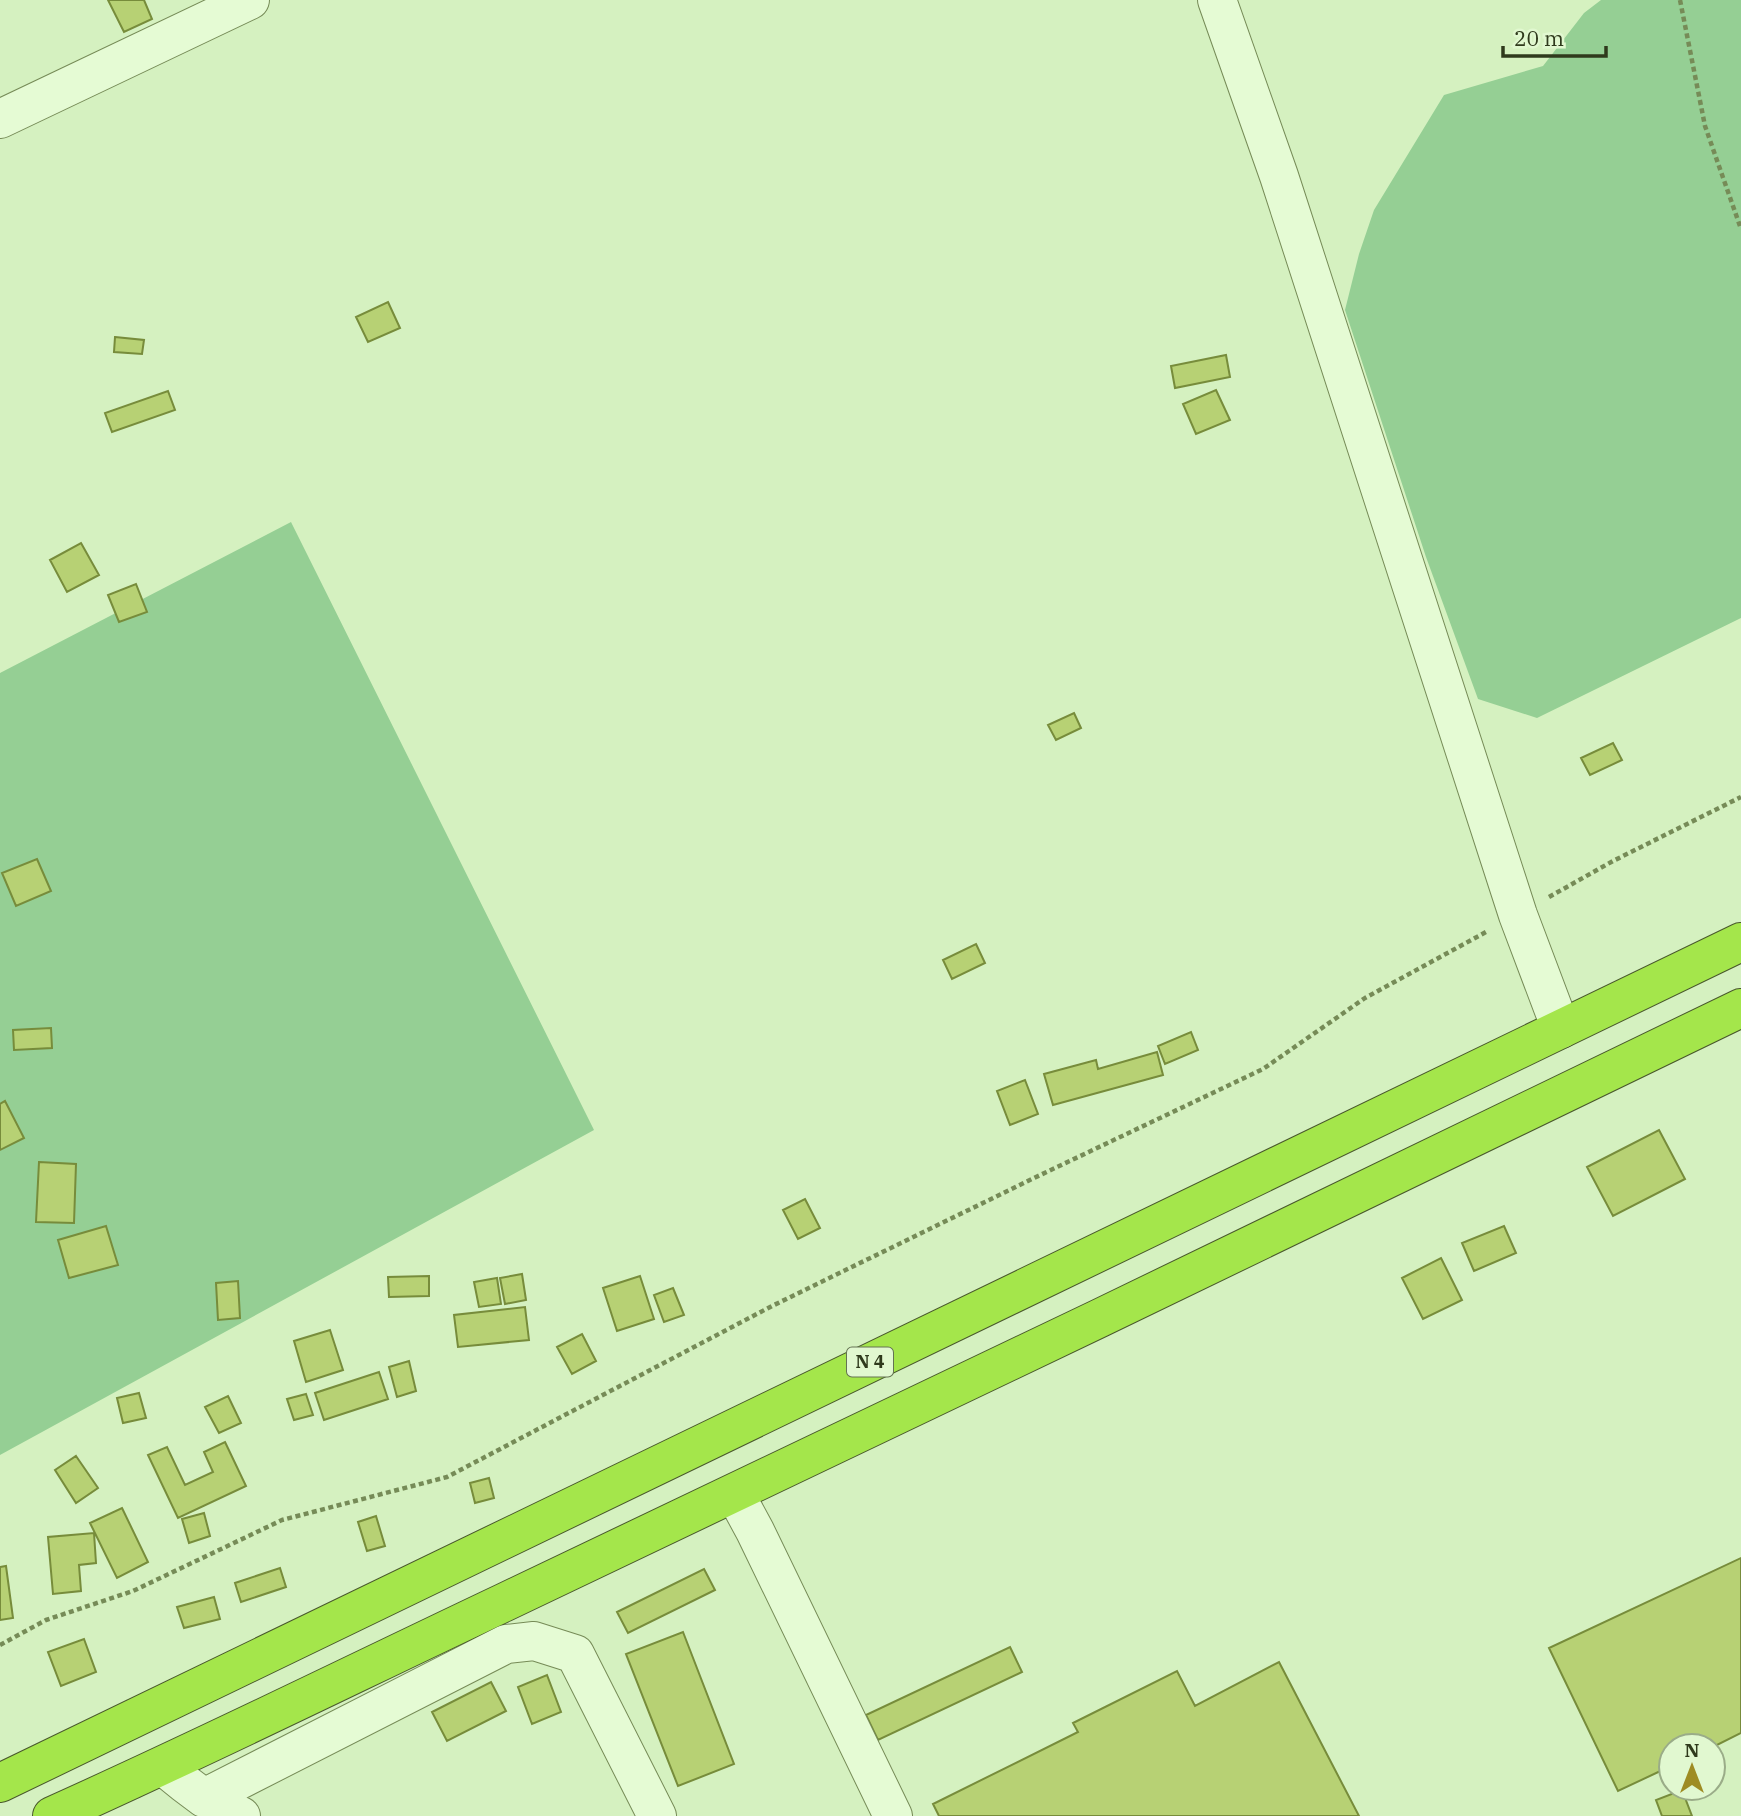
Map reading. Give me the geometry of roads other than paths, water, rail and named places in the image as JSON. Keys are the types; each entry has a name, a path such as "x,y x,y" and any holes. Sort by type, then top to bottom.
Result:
{"highway":[{"name":"N 4","path":"0,1783 1741,942"},
{"path":"52,1816 163,1766 734,1494 1741,1008"}],"street":[{"path":"1217,0 1279,176 1518,915 1561,1028"},
{"path":"0,119 245,1"},
{"path":"734,1494 893,1816"},
{"path":"204,1798 506,1644 534,1641 575,1654 657,1816"},
{"path":"163,1766 204,1798 240,1816"}]}
